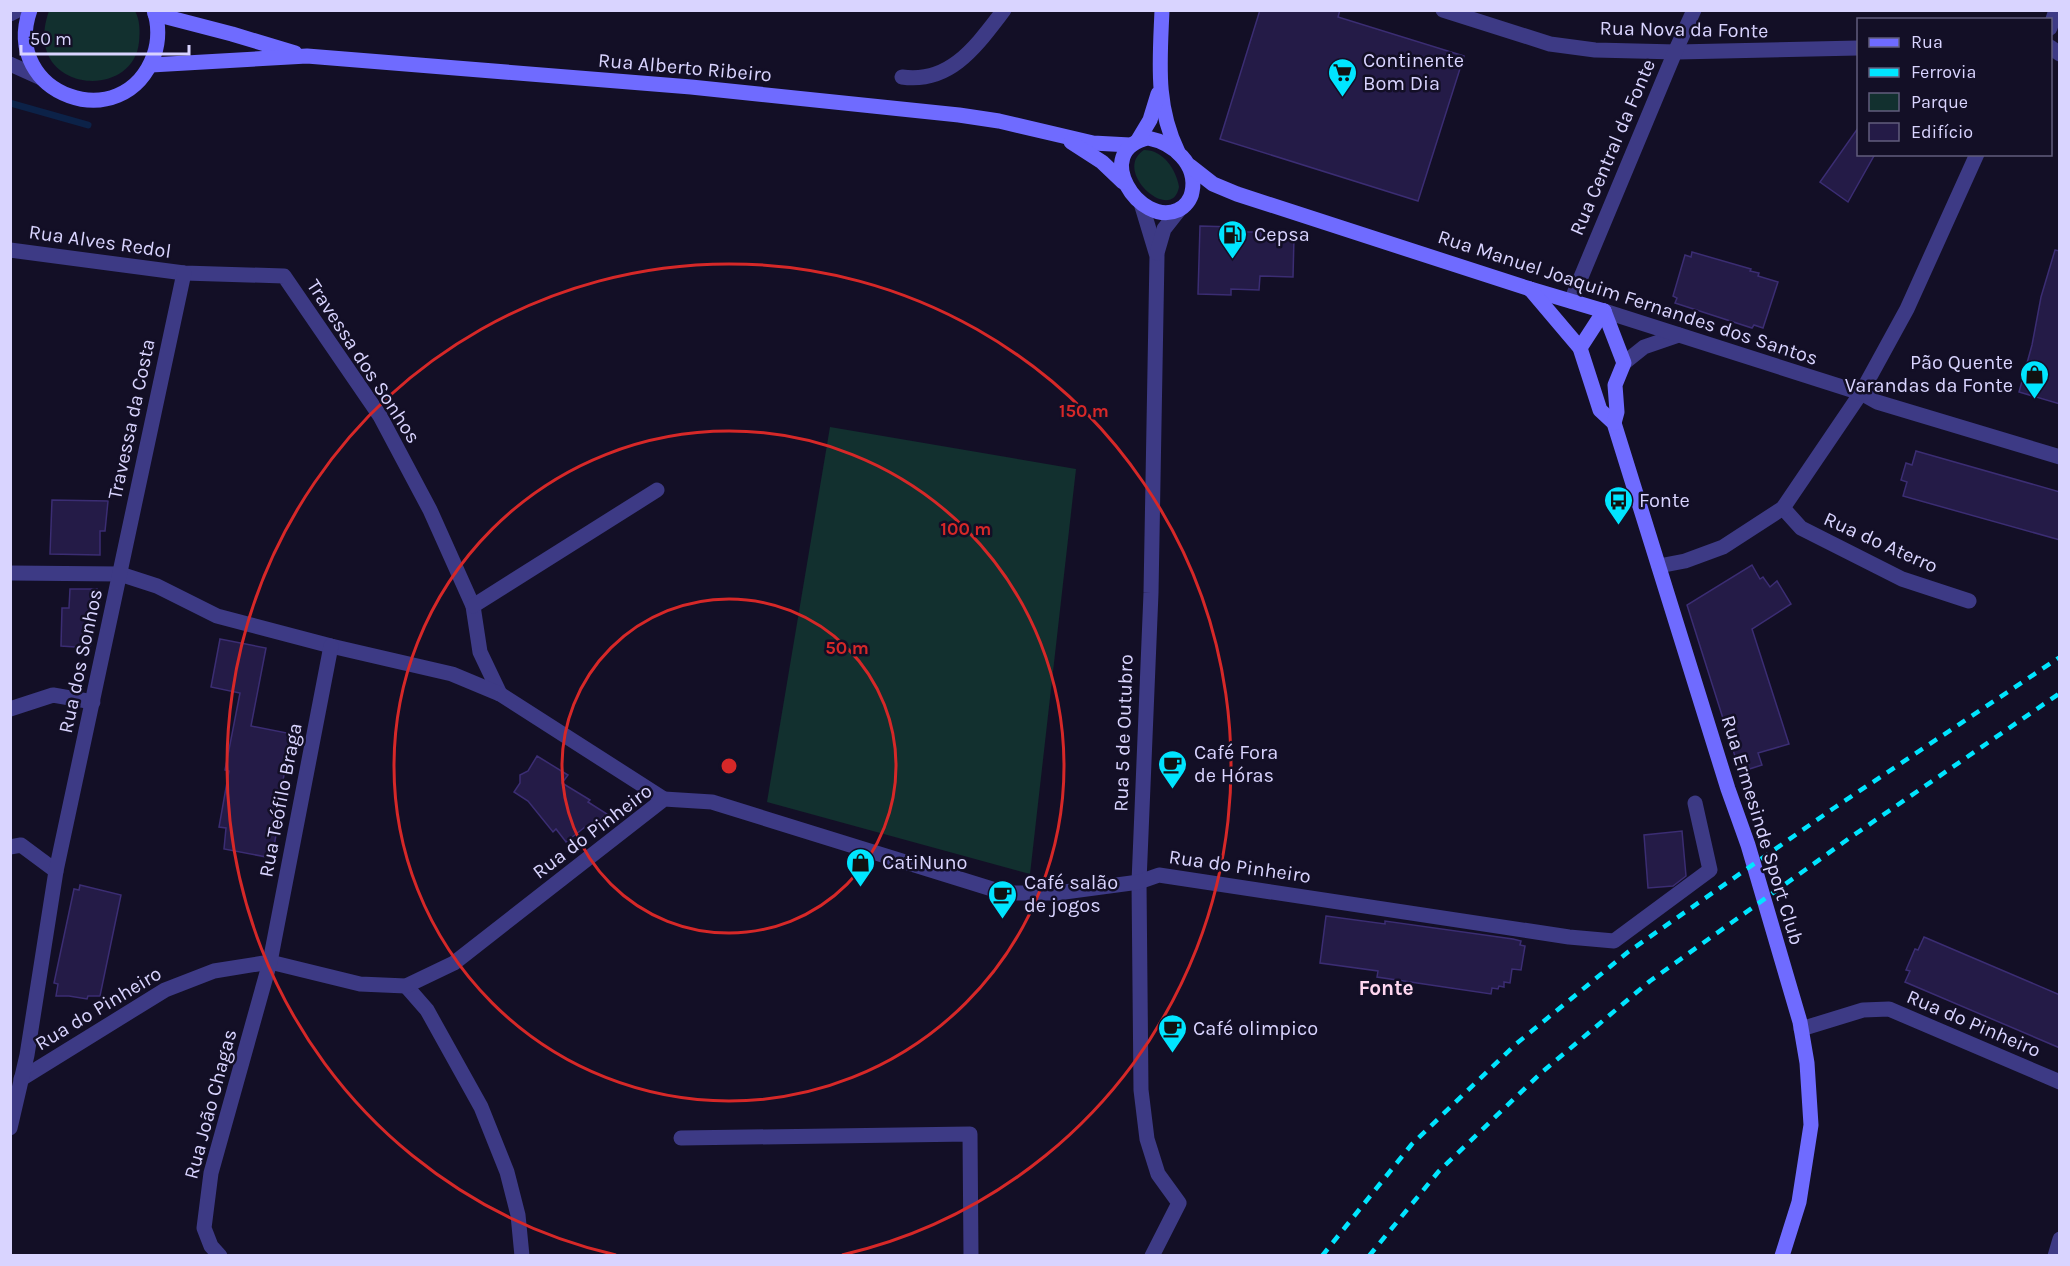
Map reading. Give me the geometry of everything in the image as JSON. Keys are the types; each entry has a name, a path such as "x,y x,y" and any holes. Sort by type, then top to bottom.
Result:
{"main road":[{"path":"30,10 26,22 25,42 30,61 41,78 57,92 77,100 99,101 120,95 138,82 151,65 157,49 158,32 154,12"},
{"path":"1162,10 1160,80 1162,102 1166,124 1178,152"},
{"name":"Rua Alberto Ribeiro","path":"154,12 307,56"},
{"name":"Rua Alberto Ribeiro","path":"151,65 307,56 691,87 959,115 999,121 1093,143 1134,142"},
{"path":"1160,80 1150,120 1121,157 1121,172 1129,188 1141,203 1154,211 1166,213 1179,210 1191,199 1214,193 1237,194"},
{"name":"Rua Alberto Ribeiro","path":"1058,135 1102,162 1129,188"},
{"path":"1134,142 1148,138 1162,141 1178,152 1190,166 1194,182 1191,199"},
{"name":"Rua Manuel Joaquim Fernandes dos Santos","path":"1190,166 1213,184 1237,194 1604,311"},
{"name":"Rua Ermesinde Sport Club","path":"1530,289 1580,348 1600,410 1614,423 1728,789 1748,845 1801,1029 1807,1063 1811,1125 1799,1202 1782,1256"},
{"path":"1580,348 1604,311"},
{"path":"1604,311 1624,363"},
{"name":"Rua Ermesinde Sport Club","path":"1614,423 1617,412 1615,385 1624,363"}],"street":[{"path":"10,14 18,10"},
{"path":"902,77 918,79 937,75 962,60 1004,10"},
{"name":"Rua Nova da Fonte","path":"1443,10 1550,44 1638,53 1857,48"},
{"name":"Rua Central da Fonte","path":"1571,301 1694,10"},
{"path":"10,64 41,78"},
{"path":"1659,566 1685,561 1723,547 1784,508 1861,393 1907,309 1976,156"},
{"name":"Rua 5 de Outubro","path":"1141,203 1156,256"},
{"name":"Rua 5 de Outubro","path":"1152,1256 1179,1203 1158,1174 1148,1139 1141,1090 1138,882 1151,593 1156,256 1164,229 1179,210"},
{"name":"Rua Alves Redol","path":"10,250 184,273"},
{"name":"Travessa da Costa","path":"120,574 184,273"},
{"name":"Travessa dos Sonhos","path":"184,273 284,276 380,416 430,510 473,606 480,652 500,694"},
{"name":"Rua Manuel Joaquim Fernandes dos Santos","path":"1604,311 1861,393 1877,402 2060,458"},
{"path":"1624,363 1644,347 1679,335"},
{"path":"473,606 657,490"},
{"name":"Rua do Aterro","path":"1784,508 1801,528 1902,579 1969,601"},
{"path":"10,573 120,574"},
{"name":"Rua dos Sonhos","path":"10,1128 27,1055 56,871 120,574 158,586 217,616 331,646 452,674 500,694 664,799"},
{"name":"Rua Teófilo Braga","path":"270,962 331,646"},
{"path":"10,709 53,695 93,702"},
{"name":"Rua do Pinheiro","path":"21,1079 165,990 214,971 270,962 360,984 406,986 454,963 664,799 712,802 1005,893 1056,893 1138,882 1159,875 1558,935 1614,941 1710,870 1695,803"},
{"path":"10,847 21,845 56,871"},
{"name":"Rua João Chagas","path":"220,1256 211,1246 204,1228 211,1173 270,962"},
{"path":"406,986 427,1010 481,1107 507,1172 518,1215 522,1256"},
{"name":"Rua do Pinheiro","path":"1801,1029 1863,1010 1889,1009 2060,1082"},
{"path":"681,1138 970,1134 971,1256"},
{"path":"2055,1256 2060,1239"}],"green space":[{"path":"49,11 135,11 139,22 139,42 132,62 118,74 100,80 81,80 63,72 50,59 44,38"},
{"path":"1144,150 1157,153 1172,167 1179,187 1174,197 1166,200 1156,198 1146,191 1139,181 1135,170 1136,159"},
{"path":"830,427 1076,469 1030,874 767,802"}],"building":[{"name":"Continente Bom Dia","path":"1260,10 1340,10 1338,17 1464,56 1418,201 1220,139"},
{"path":"1857,129 1857,156 1874,156 1848,202 1820,182"},
{"path":"1200,226 1233,227 1233,232 1261,232 1261,236 1294,237 1293,277 1260,276 1259,290 1231,289 1231,295 1198,294"},
{"path":"2055,250 2060,251 2060,404 2019,392 2032,345 2041,297"},
{"path":"1692,252 1751,269 1750,271 1759,273 1758,276 1778,282 1763,328 1754,325 1752,328 1675,303 1677,298 1673,296 1685,255 1691,257"},
{"path":"1916,451 2060,492 2060,540 1903,496 1907,482 1901,480 1906,463 1912,465"},
{"path":"52,500 108,501 105,531 100,531 100,555 50,554"},
{"path":"1752,565 1760,579 1763,577 1770,587 1777,581 1791,604 1752,629 1789,744 1758,753 1762,765 1740,772 1687,605"},
{"path":"70,589 97,589 100,599 90,648 61,646 62,608 69,608"},
{"path":"220,639 266,648 251,726 292,734 278,806 281,806 272,858 224,849 226,828 219,827 229,771 225,770 240,693 211,687"},
{"path":"537,756 568,775 562,783 590,800 588,802 607,814 587,830 585,827 566,842 556,829 553,832 528,801 514,792 520,783 520,775 528,771"},
{"path":"1682,831 1686,876 1673,886 1648,888 1644,835"},
{"path":"80,885 121,895 100,996 88,996 87,999 56,996 58,984 54,983 74,889 79,890"},
{"path":"1326,916 1385,924 1385,921 1521,941 1520,945 1525,946 1521,970 1512,969 1510,983 1504,982 1504,987 1499,986 1498,989 1492,988 1491,994 1377,977 1378,971 1320,963"},
{"path":"1924,937 2060,995 2060,1048 1905,982 1910,971 1906,970 1915,949 1918,950"}],"waterway":[{"path":"10,103 88,125"}],"railway":[{"path":"1322,1256 1412,1144 1516,1044 1628,952 1834,808 2060,657"},
{"path":"1369,1256 1439,1171 1541,1073 1650,981 1851,837 2060,693"}],"place":[{"name":"Continente Bom Dia","path":"1342,98"},
{"name":"Cepsa","path":"1233,260"},
{"name":"Pão Quente Varandas da Fonte","path":"2034,400"},
{"name":"Fonte","path":"1618,526"},
{"name":"Café Fora de Hóras","path":"1173,790"},
{"name":"CatiNuno","path":"861,888"},
{"name":"Café salão de jogos","path":"1003,920"},
{"name":"Café olimpico","path":"1172,1054"}],"district":[{"name":"Fonte","path":"1386,988"}]}
